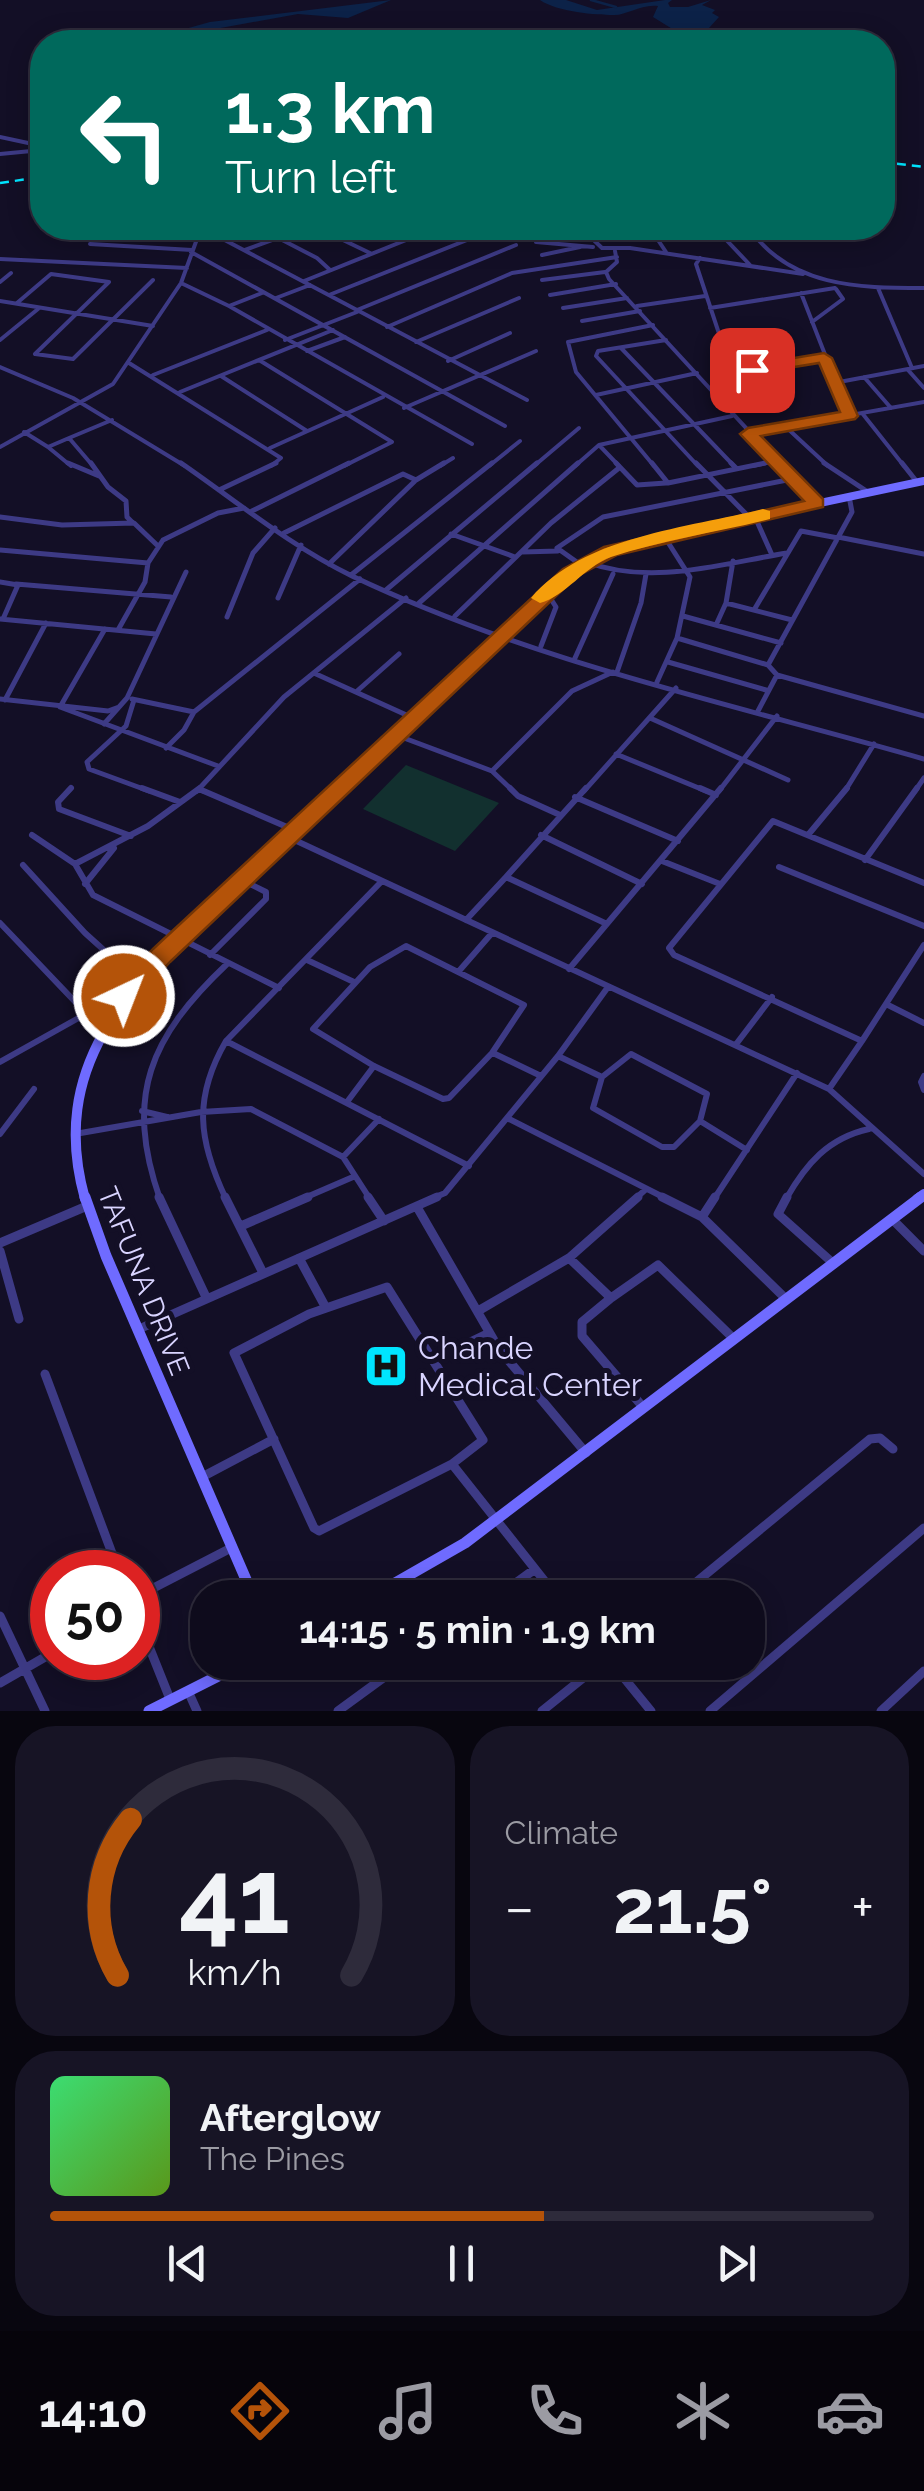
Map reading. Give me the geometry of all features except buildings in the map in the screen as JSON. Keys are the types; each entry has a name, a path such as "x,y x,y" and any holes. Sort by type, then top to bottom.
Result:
{"main road":[{"name":"TAFUNA DRIVE","path":"246,1580 88,1206 76,1168 80,1092 102,1030 137,980 546,592 584,563 664,536 921,482"},
{"path":"404,1580 437,1562 495,1520 924,1194"},
{"path":"149,1711 210,1680"}],"street":[{"path":"0,137 30,145"},
{"path":"0,154 30,150"},
{"path":"0,447 113,384 181,283 196,240"},
{"path":"221,240 528,400"},
{"path":"244,251 272,240"},
{"path":"285,240 317,258 329,270"},
{"path":"342,240 370,254"},
{"path":"398,240 402,242"},
{"path":"303,281 407,240"},
{"path":"330,295 466,240"},
{"path":"536,242 556,240 599,247"},
{"path":"588,240 616,254"},
{"path":"661,240 666,252"},
{"path":"727,240 751,266"},
{"path":"758,240 773,259 804,274"},
{"path":"90,244 192,251 506,426"},
{"path":"286,340 516,245"},
{"path":"542,254 582,246"},
{"path":"386,327 512,273 616,254 627,248 878,288 922,290"},
{"path":"542,280 606,272 614,267 616,254"},
{"path":"0,258 187,268"},
{"path":"698,261 705,296 742,403"},
{"path":"606,272 748,434 817,503"},
{"path":"0,282 10,274"},
{"path":"16,304 51,274 108,282 35,354 73,359 153,280"},
{"path":"812,322 843,299 825,280"},
{"path":"181,283 229,306 472,444"},
{"path":"550,295 616,284"},
{"path":"275,298 310,285"},
{"path":"710,308 836,288"},
{"path":"878,288 910,369 924,388"},
{"path":"229,306 264,292"},
{"path":"800,293 849,416"},
{"path":"582,321 705,296"},
{"path":"416,342 519,298"},
{"path":"563,308 628,298"},
{"path":"0,302 153,326"},
{"path":"0,340 39,308"},
{"path":"653,326 568,341 573,366 668,483"},
{"path":"153,375 268,330"},
{"path":"179,392 333,330"},
{"path":"448,360 510,334"},
{"path":"306,351 345,337"},
{"path":"666,340 598,352 596,356 623,390 707,477 752,517 771,556 775,576"},
{"path":"622,348 737,469"},
{"path":"404,408 536,350"},
{"path":"730,372 824,358"},
{"path":"118,630 139,595 148,563 158,546 206,518 248,510 390,444 391,440 259,360"},
{"path":"129,363 281,458 219,490"},
{"path":"834,383 924,366"},
{"path":"0,367 113,420 350,575 502,634 616,672 924,759"},
{"path":"595,395 697,373"},
{"path":"220,375 307,431"},
{"path":"864,377 892,409"},
{"path":"270,448 384,396"},
{"path":"748,434 923,403"},
{"path":"862,413 921,482"},
{"path":"420,602 599,445 732,416"},
{"path":"48,447 113,420"},
{"path":"786,427 816,458 868,492"},
{"path":"386,590 579,428"},
{"path":"24,432 74,468 99,476"},
{"path":"69,438 86,452 104,488 126,501 127,517 158,546"},
{"path":"350,575 520,441"},
{"path":"599,445 637,485 707,477 776,461"},
{"path":"329,564 416,480 453,458"},
{"path":"455,616 518,554 618,468"},
{"path":"284,533 403,474 416,480"},
{"path":"558,551 603,517 793,478"},
{"path":"768,665 852,512 849,496"},
{"path":"0,518 62,525 134,523"},
{"path":"227,617 253,553 276,528"},
{"path":"754,610 803,530 924,554"},
{"path":"451,533 518,554 558,551 614,574 646,574 788,554"},
{"path":"657,682 678,638 688,569 664,536"},
{"path":"278,598 301,545"},
{"path":"0,550 148,563"},
{"path":"716,625 726,603 734,561"},
{"path":"181,802 89,769 87,762 123,730 156,634 186,572"},
{"path":"574,658 614,574"},
{"path":"492,771 572,691 616,672 641,603 646,574"},
{"path":"166,748 184,730 194,712 360,579"},
{"path":"0,582 172,597"},
{"path":"16,584 16,595 2,619 156,634"},
{"path":"541,646 556,607 546,592"},
{"path":"74,864 118,844 181,802 284,697 407,598"},
{"path":"726,603 792,620"},
{"path":"683,616 781,643"},
{"path":"46,623 2,699 60,707 120,707"},
{"path":"60,707 105,629"},
{"path":"678,638 768,665 777,676 924,716"},
{"path":"356,692 399,654"},
{"path":"668,662 766,690"},
{"path":"316,674 413,718"},
{"path":"758,711 777,676"},
{"path":"466,920 676,688"},
{"path":"104,724 131,699 194,712"},
{"path":"60,707 218,766"},
{"path":"569,969 716,795 776,716"},
{"path":"650,718 788,780"},
{"path":"396,735 492,771 518,796 560,815"},
{"path":"808,835 854,780 874,744"},
{"path":"615,754 716,795"},
{"path":"865,860 924,778"},
{"path":"71,788 58,802 59,809 131,836"},
{"path":"198,788 382,882 737,1043 829,1089 924,1174"},
{"path":"575,796 678,841"},
{"path":"862,1041 674,954 669,948 772,821 924,883"},
{"path":"32,835 74,864 93,896 279,988"},
{"path":"541,836 642,884"},
{"path":"85,884 118,844"},
{"path":"662,860 720,884"},
{"path":"23,865 85,933 137,980"},
{"path":"779,868 924,926"},
{"path":"506,877 607,924"},
{"path":"210,955 266,899 266,892 242,880"},
{"path":"264,1273 208,1164 201,1112 210,1070 226,1041 382,882"},
{"path":"0,923 102,1030"},
{"path":"459,970 492,932"},
{"path":"399,945 459,970 524,1005 492,1053 452,1096 443,1099 374,1066 313,1028 354,982 399,945"},
{"path":"829,1089 924,945"},
{"path":"307,960 354,982"},
{"path":"206,1297 156,1194 141,1124 146,1084 170,1025 227,964"},
{"path":"139,1329 445,1193 558,1056 608,987"},
{"path":"737,1043 772,997"},
{"path":"888,1005 924,1023"},
{"path":"0,1062 84,1014"},
{"path":"226,1041 468,1166"},
{"path":"492,1053 541,1076"},
{"path":"558,1056 602,1077"},
{"path":"625,1056 637,1056 707,1094 700,1122 674,1146 662,1147 593,1108 602,1077 625,1056"},
{"path":"347,1102 374,1066"},
{"path":"702,1217 796,1073"},
{"path":"924,1076 924,1090"},
{"path":"0,1134 34,1089"},
{"path":"75,1134 201,1112 252,1109 343,1157 384,1222"},
{"path":"142,1111 173,1118"},
{"path":"507,1118 702,1217 787,1300"},
{"path":"343,1157 379,1119"},
{"path":"700,1122 746,1150"},
{"path":"834,1264 779,1216 779,1211 812,1158 846,1134 870,1128"},
{"path":"241,1226 353,1177"},
{"path":"478,1311 570,1258 645,1190"},
{"path":"0,1242 88,1206"},
{"path":"417,1207 490,1334 517,1373 586,1452"},
{"path":"892,1219 924,1251"},
{"path":"0,1251 20,1319"},
{"path":"299,1258 326,1308"},
{"path":"570,1258 611,1298"},
{"path":"644,1408 580,1332 582,1322 611,1298 658,1265 735,1340"},
{"path":"387,1287 482,1440 452,1464 319,1530 314,1528 234,1353 326,1308 387,1287"},
{"path":"432,1360 490,1334"},
{"path":"45,1374 111,1550"},
{"path":"699,1580 870,1440 880,1438 893,1449"},
{"path":"202,1476 274,1439"},
{"path":"452,1464 543,1580"},
{"path":"710,1711 924,1528"},
{"path":"160,1585 232,1548"},
{"path":"519,1580 534,1569"},
{"path":"0,1616 45,1711"},
{"path":"0,1683 30,1666"},
{"path":"881,1711 924,1671"},
{"path":"160,1673 171,1700"},
{"path":"338,1711 380,1680"},
{"path":"542,1711 581,1680"},
{"path":"625,1680 650,1711"},
{"path":"188,1691 197,1711"}],"green space":[{"path":"406,765 499,803 455,851 363,809"}],"water":[{"path":"391,0 348,18 298,14 210,30 181,30 210,22"},
{"path":"540,0 566,0 597,10 665,0 672,0 668,3 670,7 688,7 711,0 702,5 715,10 712,13 719,17 709,28 712,30 674,30 653,17 658,6 606,15"}],"waterway":[{"path":"591,0 616,7"}],"railway":[{"path":"895,164 924,167"},
{"path":"0,183 30,179"}],"slow traffic":[{"path":"540,598 570,573 602,554 763,515"}],"place":[{"name":"Chande Medical Center","path":"386,1366"}],"route":[{"path":"124,996 162,955 570,573 611,551 817,503 748,434 849,416 824,358 752,370"}]}
